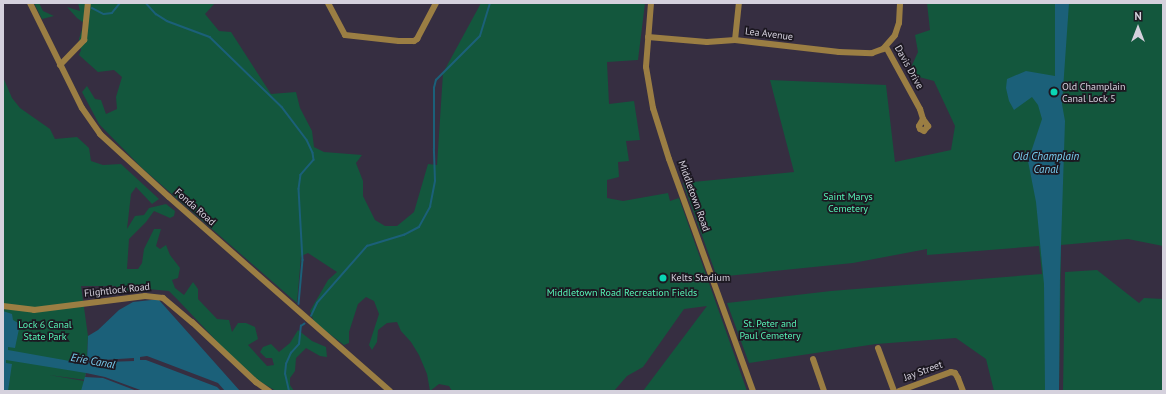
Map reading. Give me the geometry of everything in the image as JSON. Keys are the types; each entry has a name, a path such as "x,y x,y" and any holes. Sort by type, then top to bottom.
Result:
{"street":[{"name":"Fonda Road","path":"30,3 60,65 90,121 108,143 390,391"},
{"path":"60,65 84,40 88,3"},
{"path":"328,3 345,35 399,41 414,41 417,39 436,3"},
{"name":"Middletown Road","path":"651,3 646,79 656,119 753,391"},
{"path":"735,40 738,3"},
{"name":"Davis Drive","path":"900,3 899,23 895,35 886,47 920,109 923,119"},
{"name":"Lea Avenue","path":"648,37 707,42 735,40 860,53 879,51 886,47"},
{"name":"Flightlock Road","path":"3,306 34,310 145,296 163,298 192,322 256,382 269,391"},
{"path":"878,348 894,391"},
{"path":"813,360 824,391"},
{"name":"Jay Street","path":"899,391 942,374 951,372 955,373 963,391"}],"green space":[{"path":"34,3 39,3 43,11 54,16 42,19"},
{"name":"Middletown Road Recreation Fields","path":"78,3 215,3 205,14 219,31 231,32 271,94 296,92 300,108 312,131 314,147 324,152 362,155 356,163 363,181 363,196 375,220 385,226 397,226 414,212 428,164 437,165 443,73 481,3 645,3 638,60 607,62 609,104 634,101 640,140 626,141 629,161 618,162 619,177 607,180 607,198 623,201 668,193 670,201 679,198 747,391 643,391 707,306 684,309 643,367 627,376 614,391 452,391 449,386 439,384 430,391 427,374 419,355 411,342 401,331 397,322 387,323 378,330 377,342 372,350 369,345 379,314 374,301 366,297 358,304 349,332 349,343 344,345 314,322 310,311 328,280 337,272 308,253 301,256 297,303 142,168 99,124 82,92 87,86 95,99 101,100 106,114 117,109 116,97 122,77 114,70 98,72 79,55 81,50 79,39 84,23 67,7 80,11"},
{"path":"927,3 1163,3 1163,246 1128,239 1061,245 1059,391 994,391 986,359 956,338 876,344 749,363 727,303 831,291 1042,274 1039,246 927,255 927,249 853,263 717,277 683,183 794,172 770,80 886,85 895,162 951,150 955,126 934,81 908,74 918,52 915,35 930,30"},
{"name":"Lock 6 Canal State Park","path":"3,77 12,98 20,108 50,129 55,139 77,137 89,148 91,161 103,165 121,164 159,199 152,204 136,187 131,194 127,229 135,216 144,215 149,208 166,204 175,211 174,216 170,218 154,211 146,222 129,239 127,269 138,269 142,263 144,249 154,229 161,229 156,246 160,249 166,245 170,255 180,268 178,278 172,280 175,288 184,295 193,282 198,289 198,299 217,319 229,320 232,332 238,323 246,323 255,327 258,339 248,345 267,366 274,365 272,358 266,358 260,352 263,347 271,344 279,352 290,343 298,330 312,341 326,347 327,357 320,356 306,348 296,358 295,371 290,378 290,385 294,391 276,391 259,381 226,351 169,291 148,289 121,292 121,289 115,286 81,286 88,336 86,380 49,375 84,381 82,391 3,391"},
{"path":"1097,270 1139,303 1144,298 1163,299 1163,391 1063,391 1065,272"}],"water":[{"name":"Old Champlain Canal","path":"1055,3 1069,3 1062,104 1065,121 1060,276 1059,391 1045,391 1044,284 1036,202 1028,161 1042,119 1038,105 1032,97 1014,110 1009,101 1006,88 1007,79 1026,71 1055,76"},
{"name":"Erie Canal","path":"159,300 240,391 81,391 86,373 6,360 6,363 12,364 8,391 3,391 3,311 12,314 13,320 20,324 15,348 8,347 8,350 81,363 87,361 88,336 98,330 119,310 133,302"}],"pier":[{"path":"147,356 218,383 225,391 221,391 217,387 146,360 140,360 140,357"},
{"path":"134,358 134,361 81,363 87,361"},
{"path":"86,373 105,377 143,391 137,391 103,378 85,377"}],"waterway":[{"path":"92,8 104,14 112,13 120,3"},
{"path":"146,3 156,14 167,21 210,37 282,107 307,140 313,153 314,160 301,175 299,189 303,260 299,304"},
{"path":"311,316 317,303 367,246 404,235 419,227 430,207 435,181 434,88 436,80 480,36 490,3"},
{"path":"289,391 285,374 286,364 291,353 299,344 301,326 304,324"}],"place":[{"name":"Old Champlain Canal Lock 5","path":"1054,92"},
{"name":"Kelts Stadium","path":"663,278"}],"park label":[{"name":"Saint Marys Cemetery","path":"848,202"},
{"name":"St. Peter and Paul Cemetery","path":"770,328"}]}
